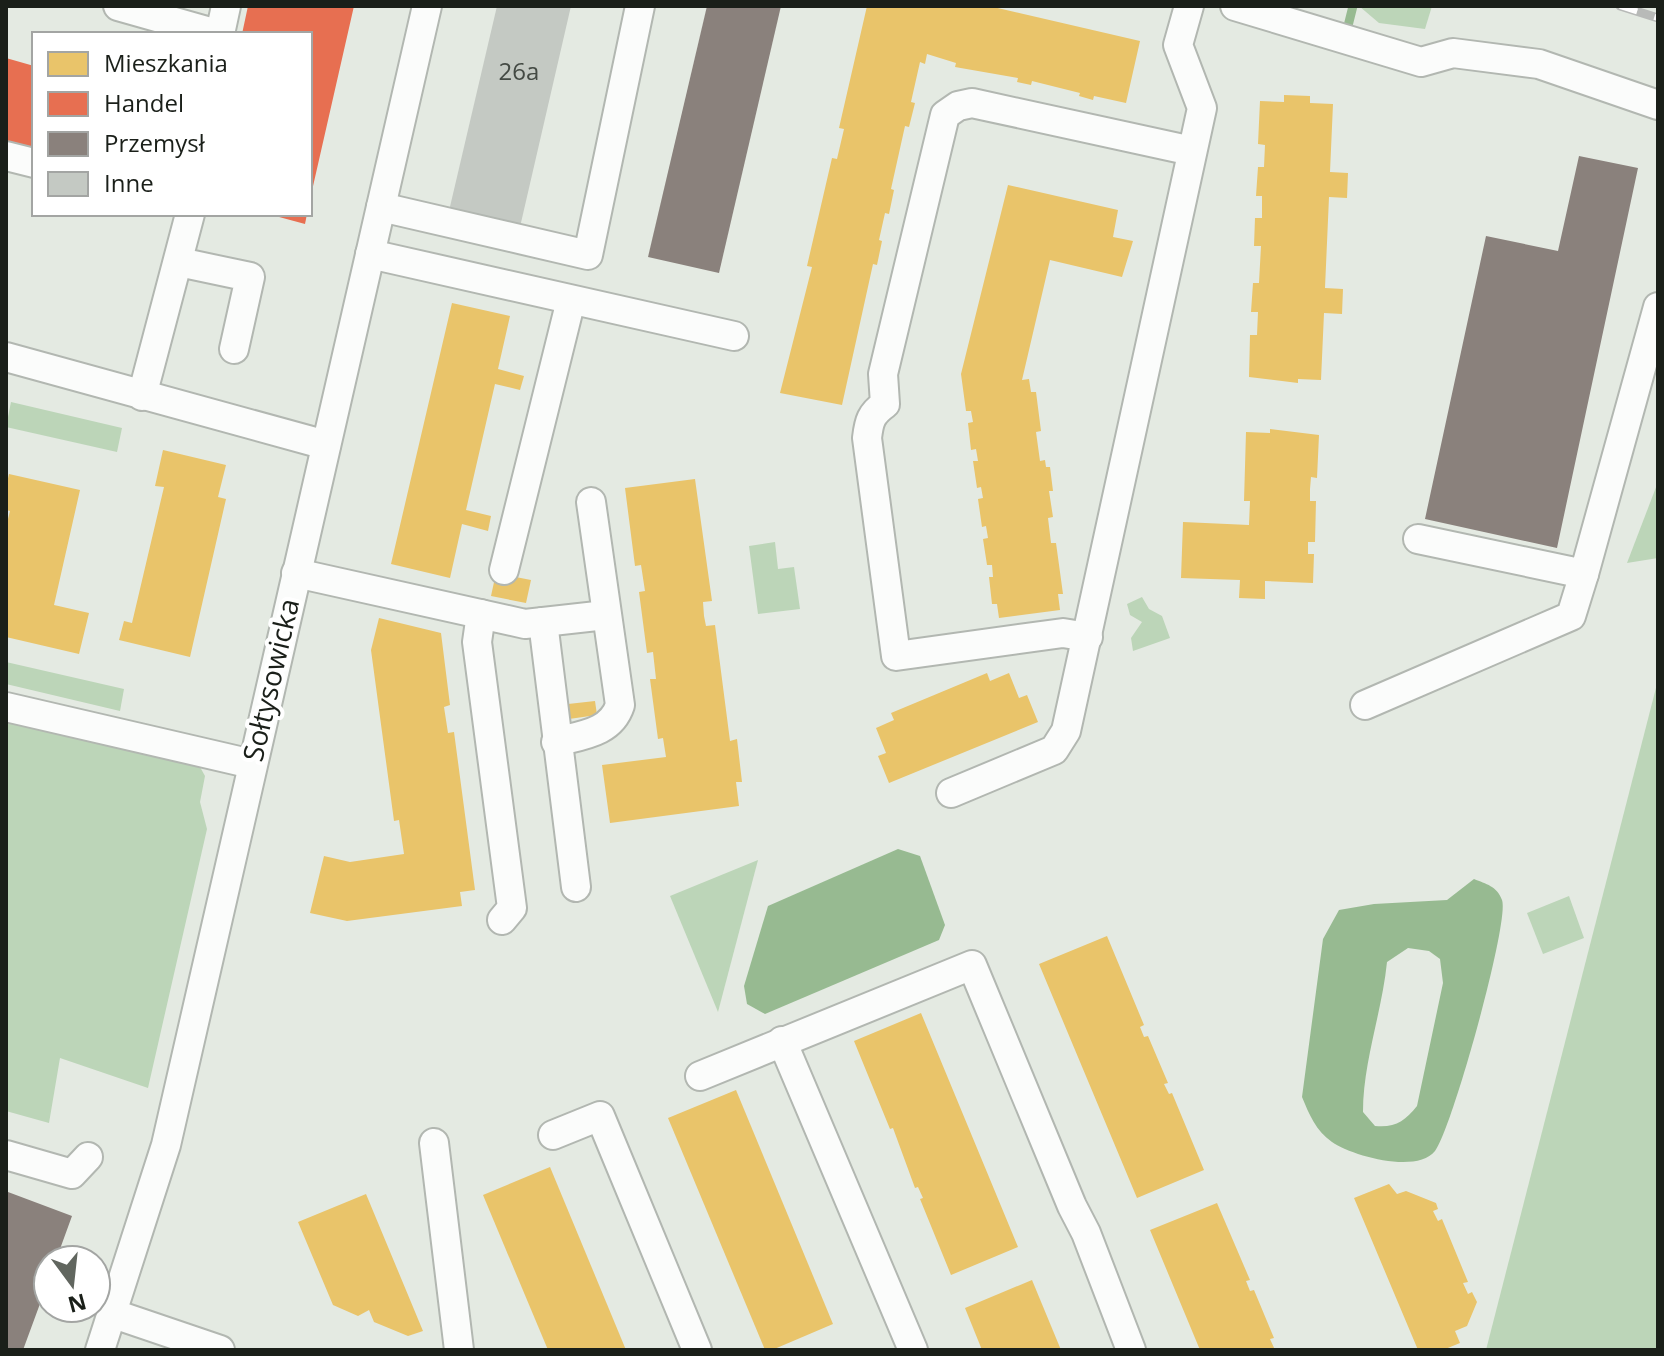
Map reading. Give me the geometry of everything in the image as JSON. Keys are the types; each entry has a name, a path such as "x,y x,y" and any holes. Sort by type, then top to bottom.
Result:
{"street":[{"path":"118,6 211,32"},
{"path":"219,32 226,6"},
{"name":"Sołtysowicka","path":"100,1350 166,1145 427,6"},
{"path":"381,207 588,255 640,6"},
{"path":"951,793 1043,756 1061,743 1088,637 1202,108 1178,45 1189,6"},
{"path":"1235,6 1421,62 1453,53 1539,64 1658,105"},
{"path":"1088,637 1063,633 896,656 867,438 869,422 873,413 885,404 883,374 945,115 958,106 972,103 1192,151"},
{"path":"6,156 32,162"},
{"path":"142,396 190,216"},
{"path":"370,254 734,336"},
{"path":"179,262 250,277 234,349"},
{"path":"504,570 571,300"},
{"path":"1365,705 1571,616 1658,307"},
{"path":"6,357 326,445"},
{"path":"556,742 599,730 615,719 620,705 591,502"},
{"path":"1418,539 1584,574"},
{"path":"296,573 525,624 606,615"},
{"path":"481,614 477,642 512,908 502,920"},
{"path":"543,622 576,887"},
{"path":"6,707 252,764"},
{"path":"700,1076 972,965 1086,1233 1131,1350"},
{"path":"782,1041 913,1350"},
{"path":"553,1135 600,1116 697,1350"},
{"path":"434,1143 459,1350"},
{"path":"6,1155 72,1174 88,1157"},
{"path":"114,1314 220,1350"}],"shaded area":[{"path":"1359,6 1432,6 1425,29 1379,23"},
{"path":"11,402 122,428 117,452 6,427"},
{"path":"1658,482 1658,558 1627,563"},
{"path":"775,542 778,569 794,567 800,609 758,614 749,546"},
{"path":"1142,597 1149,609 1162,616 1170,638 1133,651 1131,638 1142,622 1130,615 1127,604"},
{"path":"6,662 124,689 120,711 6,684"},
{"path":"1658,680 1658,1350 1486,1350"},
{"path":"6,719 200,767 205,776 200,802 207,829 148,1088 60,1058 49,1123 6,1111"},
{"path":"898,849 920,856 945,925 939,940 765,1014 747,1004 744,986 768,906"},
{"path":"758,860 718,1012 670,896"},
{"path":"1474,879 1497,892 1502,900 1502,916 1478,1026 1443,1136 1435,1151 1426,1158 1414,1161 1384,1160 1354,1153 1322,1133 1302,1097 1323,939 1339,910 1374,904 1447,900","holes":["1408,948 1429,951 1440,959 1443,983 1417,1106 1399,1122 1375,1126 1363,1112 1364,1093 1387,962"]},
{"path":"1569,896 1584,938 1543,954 1527,913"}],"building: Mieszkania":[{"path":"867,6 989,6 1140,41 1126,103 1094,96 1093,100 1079,96 1080,93 1032,81 1031,85 1017,82 1018,78 955,67 956,63 927,54 925,64 920,62 911,102 915,103 909,127 905,126 891,189 894,190 889,214 885,213 877,265 873,264 842,405 780,393 812,267 807,266 832,158 837,159 844,129 839,128"},
{"path":"1284,95 1310,96 1310,103 1333,104 1330,172 1348,173 1347,198 1329,197 1325,288 1343,289 1342,314 1324,313 1321,380 1298,379 1298,383 1249,377 1250,335 1257,335 1258,312 1251,312 1253,283 1259,283 1261,246 1254,246 1255,218 1262,218 1262,196 1256,196 1258,167 1264,167 1265,145 1258,144 1260,101 1284,102"},
{"path":"1008,185 1118,210 1113,237 1133,241 1122,277 1050,260 1022,380 1029,379 1031,392 1036,392 1041,431 1036,432 1040,461 1045,460 1046,467 1050,467 1053,491 1049,491 1053,517 1048,518 1051,543 1056,543 1063,594 1058,594 1060,610 999,618 997,604 992,604 989,577 993,577 992,565 987,565 983,539 988,538 986,526 982,527 978,499 983,498 981,487 977,488 973,461 978,461 976,449 971,450 968,423 973,422 971,411 966,411 961,374"},
{"path":"452,303 510,316 498,369 524,376 520,390 495,384 466,510 491,516 488,531 462,524 450,578 391,564"},
{"path":"1270,429 1319,435 1317,478 1311,477 1310,489 1310,501 1316,501 1315,542 1308,542 1308,554 1314,554 1313,583 1265,581 1265,599 1239,598 1240,580 1181,578 1183,522 1249,525 1250,501 1244,501 1246,432 1270,433"},
{"path":"163,450 226,465 218,497 226,499 190,657 119,640 124,621 132,623 164,487 155,486"},
{"path":"9,474 80,490 54,605 89,613 79,654 6,637 6,527 10,511 6,510 6,487"},
{"path":"695,479 712,601 703,602 704,616 706,626 715,625 730,741 737,739 742,782 736,782 739,806 610,823 602,765 666,757 663,738 658,739 650,679 656,679 653,652 647,653 639,592 645,591 641,565 635,566 625,488"},
{"path":"496,573 531,580 526,603 491,596"},
{"path":"379,618 441,633 450,705 444,707 448,733 454,732 475,890 460,892 462,906 347,921 310,913 324,856 350,862 404,854 399,820 394,821 371,650"},
{"path":"987,673 990,681 1009,673 1019,698 1027,695 1038,722 889,783 878,756 886,753 876,728 894,720 891,713"},
{"path":"595,701 597,715 569,719 568,704"},
{"path":"1107,936 1144,1025 1140,1027 1144,1037 1148,1036 1168,1083 1164,1084 1169,1094 1172,1093 1204,1170 1137,1198 1039,964"},
{"path":"921,1013 1018,1247 951,1275 920,1199 923,1198 918,1187 915,1188 893,1128 890,1129 854,1041"},
{"path":"736,1090 833,1324 772,1350 765,1350 668,1118"},
{"path":"550,1167 626,1350 548,1350 483,1195"},
{"path":"1389,1184 1397,1194 1406,1191 1436,1203 1438,1209 1433,1211 1438,1221 1442,1219 1468,1282 1463,1283 1468,1294 1472,1292 1477,1302 1467,1326 1455,1331 1460,1343 1443,1350 1418,1350 1354,1198"},
{"path":"366,1194 423,1331 408,1336 374,1322 369,1310 358,1316 333,1305 298,1222"},
{"path":"1217,1203 1250,1280 1246,1281 1250,1291 1254,1290 1274,1338 1270,1339 1275,1350 1200,1350 1150,1230"},
{"path":"1032,1280 1061,1350 982,1350 965,1308"}],"building: Handel":[{"path":"248,6 354,6 312,191 312,32 242,32"},
{"path":"6,58 32,65 32,150 6,143"},
{"path":"275,216 307,216 305,224"}],"building: Przemysł":[{"path":"707,6 781,6 719,273 648,257"},
{"path":"1579,156 1638,168 1557,548 1425,519 1486,236 1558,251"},
{"path":"8,1192 72,1216 62,1244 32,1244 33,1324 23,1350 6,1350"}],"building: Inne":[{"path":"497,6 571,6 520,227 449,211"}],"waterway":[{"path":"1348,26 1353,6"}],"railway":[{"path":"1620,6 1658,18"}]}
